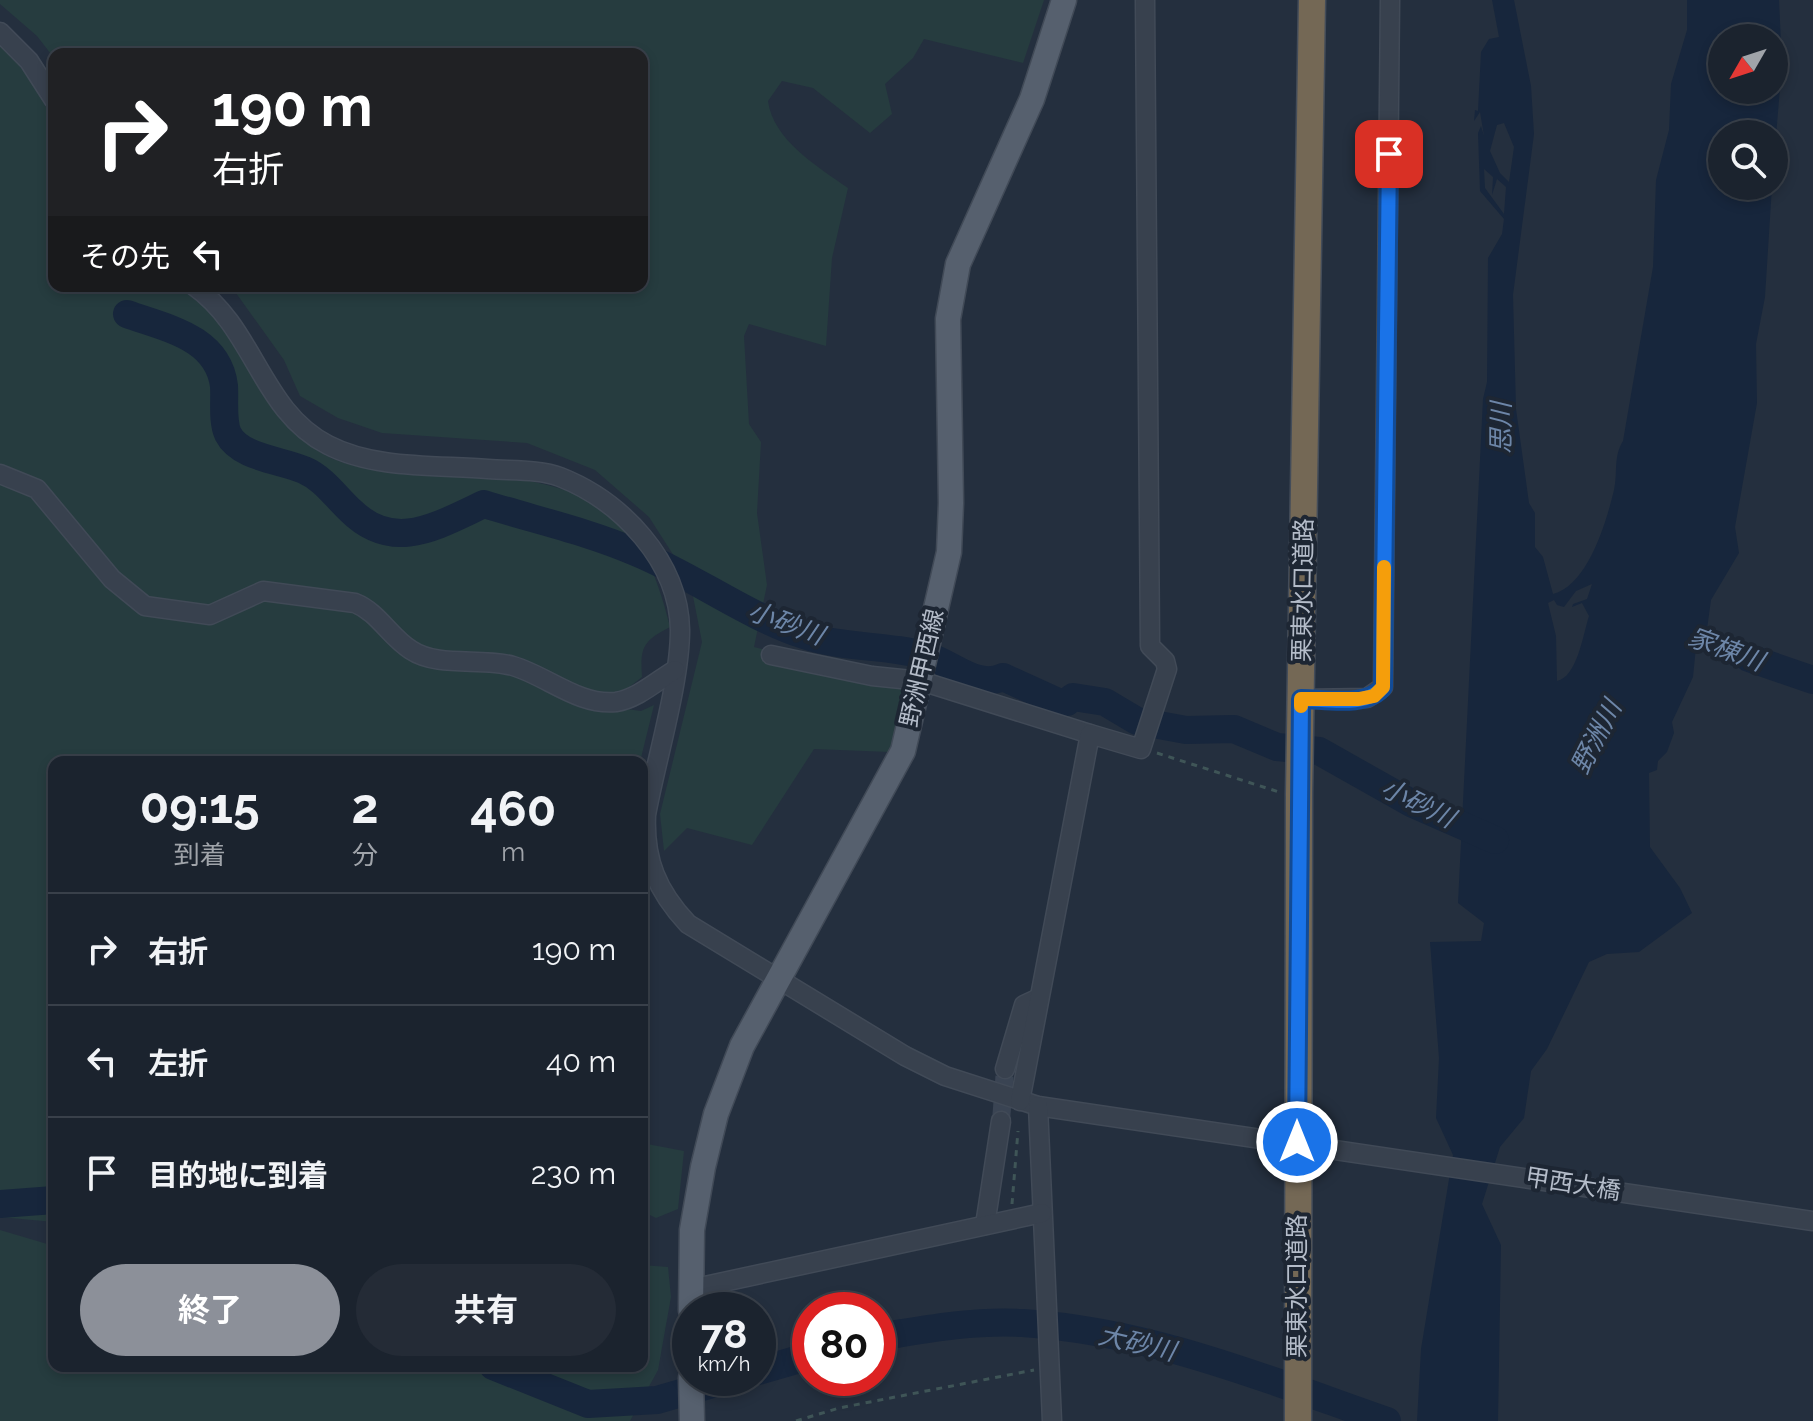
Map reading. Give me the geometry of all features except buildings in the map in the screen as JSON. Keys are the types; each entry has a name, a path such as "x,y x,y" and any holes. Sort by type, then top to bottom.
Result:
{"highway":[{"name":"栗東水口道路","path":"1298,1421 1297,1142 1290,794 1300,735 1301,699 1312,0"}],"main road":[{"name":"野洲甲西線","path":"691,1292 692,1230 716,1114 742,1046 903,751 949,552 948,319 958,264 1032,99 1064,0"},
{"path":"691,1396 692,1421"}],"street":[{"path":"771,655 872,676 925,663 1090,734 1144,740 1167,665 1150,646 1145,0"},
{"path":"1301,699 1359,699 1374,696 1383,687 1390,0"},
{"path":"0,32 29,61 48,91"},
{"name":"甲西大橋","path":"200,292 239,330 281,407 302,429 324,443 363,458 557,475 620,513 643,536 664,570 673,593 680,629 675,670 648,805"},
{"path":"0,474 37,489 112,579 145,606 210,615 263,591 355,603 365,607 410,650 425,657 513,666 565,691 598,700 625,700 675,670"},
{"path":"1052,1421 1052,1367 1042,1213 1029,1103 1039,998 1090,734"},
{"name":"甲西大橋","path":"648,848 649,864 666,901 688,924 905,1056 945,1076 1029,1103 1813,1221"},
{"path":"1005,1069 1024,1005 1039,998"},
{"path":"985,1225 1001,1121"},
{"path":"722,1292 1042,1213"}],"path":[{"path":"1144,740 1290,794"},
{"path":"1011,1219 1029,1103"},
{"path":"796,1421 954,1384 1052,1367"}],"green space":[{"path":"0,0 1044,0 1023,63 924,39 913,58 885,84 892,114 870,133 813,88 782,81 768,101 778,128 788,140 811,162 848,188 832,258 826,346 749,324 744,336 749,424 761,442 757,513 767,585 754,647 904,686 890,752 814,749 752,845 687,828 664,851 660,814 702,642 690,581 649,517 595,470 527,443 382,433 338,418 300,396 284,360 235,292 648,292 648,48 48,50 37,36 0,4"},
{"path":"0,40 38,90 48,111 48,292 191,292 223,323 280,416 309,444 337,461 381,470 475,475 540,483 598,505 622,523 641,548 658,586 670,627 654,636 645,646 642,677 623,692 598,693 605,706 641,711 654,705 641,756 48,756 48,1221 0,1217"},
{"path":"648,1144 684,1151 678,1209 656,1218 648,1214"},
{"path":"0,1230 48,1244 48,1372 648,1372 648,1265 668,1267 671,1297 658,1370 630,1421 0,1421"}],"water":[{"path":"1492,0 1514,0 1531,86 1534,134 1513,295 1516,409 1529,503 1535,513 1535,547 1543,557 1553,594 1576,579 1586,566 1606,519 1614,490 1653,267 1656,180 1669,130 1671,84 1687,30 1687,0 1779,0 1780,24 1708,24 1708,104 1779,104 1777,120 1708,120 1708,200 1771,200 1765,297 1756,344 1757,403 1735,527 1739,553 1711,600 1707,629 1717,639 1785,664 1782,672 1708,646 1696,647 1693,677 1672,722 1674,733 1667,752 1658,761 1657,770 1649,773 1650,847 1680,888 1692,913 1639,952 1607,954 1589,962 1547,1049 1531,1071 1524,1118 1500,1147 1482,1204 1501,1245 1498,1421 1417,1421 1421,1349 1453,1155 1436,1118 1439,1058 1430,942 1481,941 1484,923 1458,903 1483,399 1487,382 1488,258 1502,234 1504,219 1480,191 1478,133 1481,126 1484,136 1480,112 1474,121 1475,110 1478,111 1481,52 1489,39 1499,37","holes":["1504,123 1514,147 1509,182 1500,173 1490,151 1497,125","1484,169 1493,177 1492,195 1497,179 1506,187 1504,214 1485,188","1592,584 1587,599 1573,604 1572,607 1582,603 1589,616 1574,664 1570,672 1557,681 1556,636 1548,603 1554,600 1564,607 1576,591"]}],"waterway":[{"name":"小砂川","path":"127,314 188,337 212,356 220,369 224,386 225,423 234,442 252,453 311,473 350,510 383,531 400,533 433,527 484,504 635,552 761,617 804,635 835,643 899,650 930,657 975,678 993,680 1003,677 1058,702 1067,702 1073,697 1105,702 1137,721 1186,730 1234,729 1277,747 1319,751 1413,804 1495,840"},
{"name":"家棟川","path":"1749,658 1813,680"},
{"name":"大砂川","path":"0,1204 48,1200"},
{"name":"大砂川","path":"896,1334 950,1326 1023,1323 1117,1336 1253,1374 1387,1421"},
{"name":"大砂川","path":"776,1366 792,1361"},
{"name":"大砂川","path":"508,1372 588,1404 657,1400 672,1396"}],"tunnel":[{"path":"1001,1121 1005,1069"}],"slow traffic":[{"path":"1301,706 1301,699 1367,698 1383,687 1384,567"}],"route":[{"path":"1297,1142 1301,699 1359,699 1374,696 1383,687 1389,154"}],"water label":[{"name":"思川","path":"1501,428"},
{"name":"野洲川","path":"1596,737"}]}
